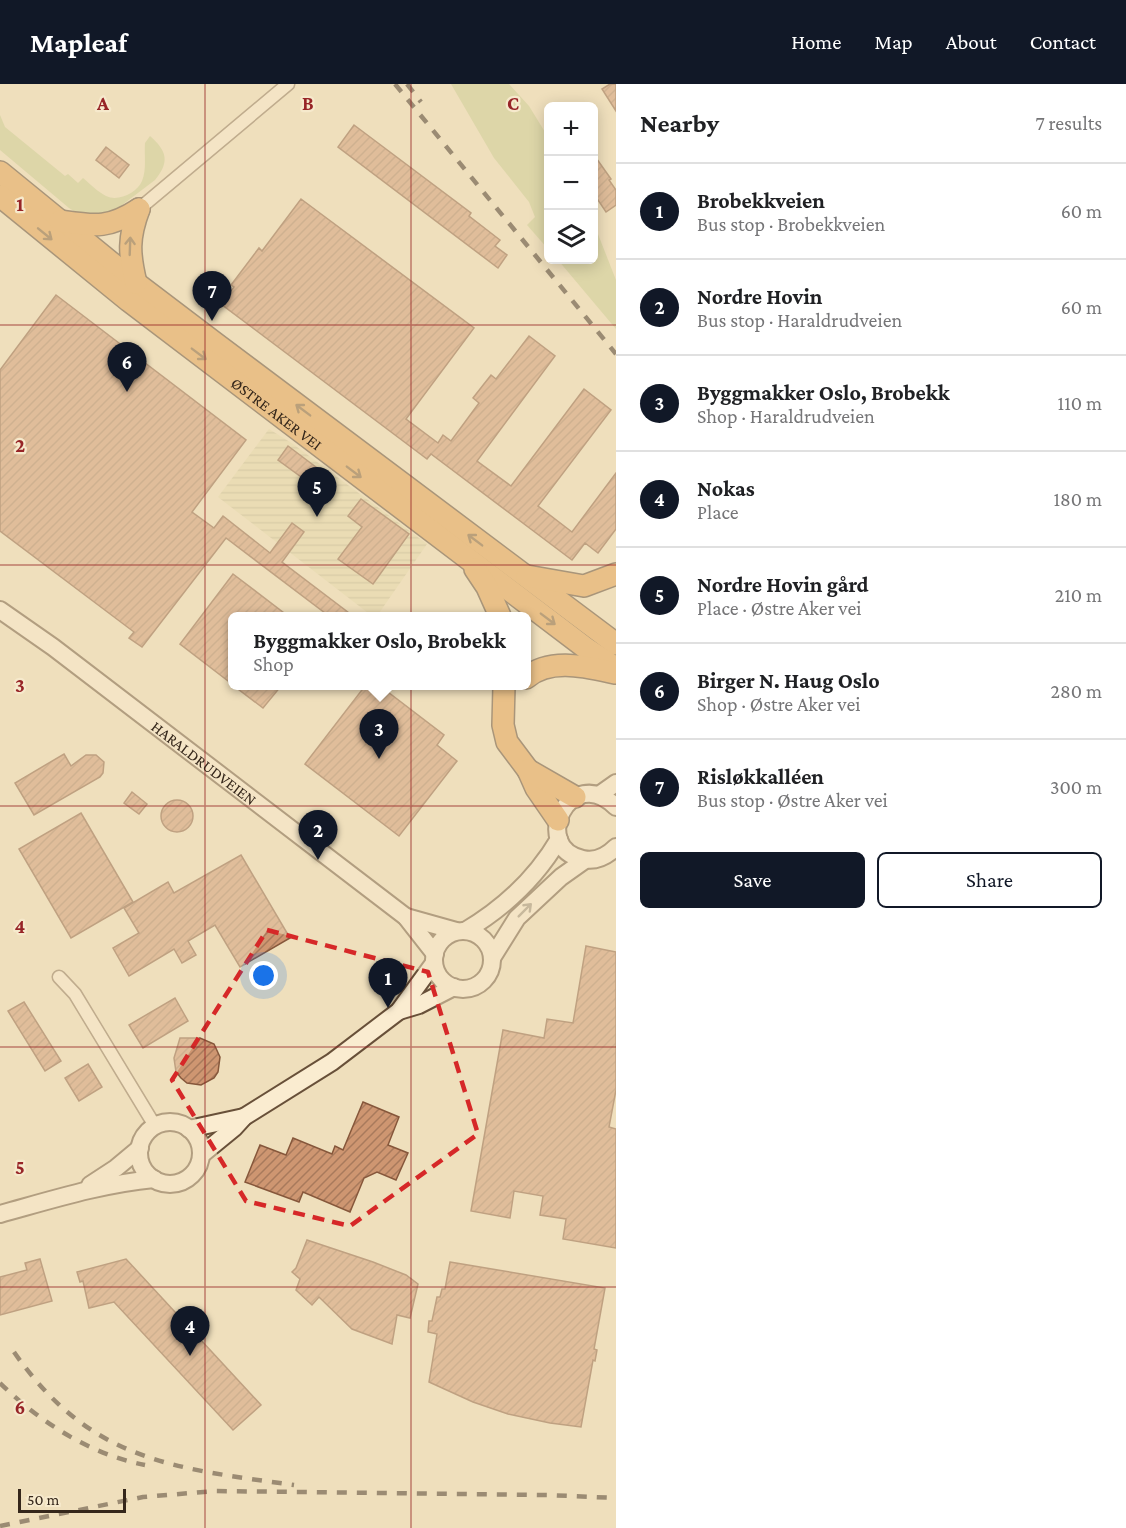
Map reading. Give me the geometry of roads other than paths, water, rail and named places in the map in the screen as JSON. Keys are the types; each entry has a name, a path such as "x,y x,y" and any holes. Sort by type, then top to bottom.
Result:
{"highway":[{"name":"ØSTRE AKER VEI","path":"0,172 136,283 616,644"},
{"name":"ØSTRE AKER VEI","path":"0,196 129,301 616,671"},
{"path":"60,221 105,225 122,220 139,209"},
{"path":"136,283 130,256 130,241 139,209"},
{"path":"468,558 487,587 498,612"},
{"path":"522,575 584,586 616,574"},
{"path":"531,676 548,667 569,666 616,671"},
{"path":"504,695 503,725 507,742 528,770 558,830"},
{"path":"528,770 575,797"}],"street":[{"path":"139,209 288,84"},
{"name":"HARALDRUDVEIEN","path":"0,610 53,647 406,917 435,958"},
{"path":"599,795 616,783"},
{"path":"201,1155 244,1117 332,1062 399,1011 435,958 442,940 494,913 539,869 558,830 564,807 575,797 587,794 599,795 616,807"},
{"path":"558,830 567,850 585,860"},
{"path":"492,958 517,918 561,877 585,860 603,857 616,847"},
{"name":"HARALDRUDVEIEN","path":"406,917 461,931"},
{"path":"399,1011 419,1005 454,987 468,988 481,983 490,972 491,951 484,939 478,935 461,931"},
{"path":"435,958 441,977 454,987"},
{"path":"59,977 75,994 156,1126"},
{"path":"189,1129 244,1117"},
{"path":"0,1214 116,1183 154,1179 172,1184 184,1181 197,1168 201,1155 198,1140 189,1129 173,1122 156,1126 148,1131 140,1148 82,1191"},
{"path":"140,1148 142,1166 154,1179"}],"railway":[{"path":"395,84 616,354"},
{"path":"407,84 421,102"},
{"path":"14,1352 43,1388 73,1416 104,1438 137,1453 172,1464 294,1485"},
{"path":"0,1383 32,1411 85,1445 124,1460 145,1465"},
{"path":"0,1526 143,1497 215,1491 616,1498"}],"place":[{"name":"Risløkkalléen","path":"212,321"},
{"name":"Birger N. Haug Oslo","path":"127,392"},
{"name":"Nordre Hovin gård","path":"317,517"},
{"name":"Byggmakker Oslo, Brobekk","path":"379,759"},
{"name":"Nordre Hovin","path":"318,860"},
{"name":"Brobekkveien","path":"388,1008"},
{"name":"Nokas","path":"190,1356"}]}
